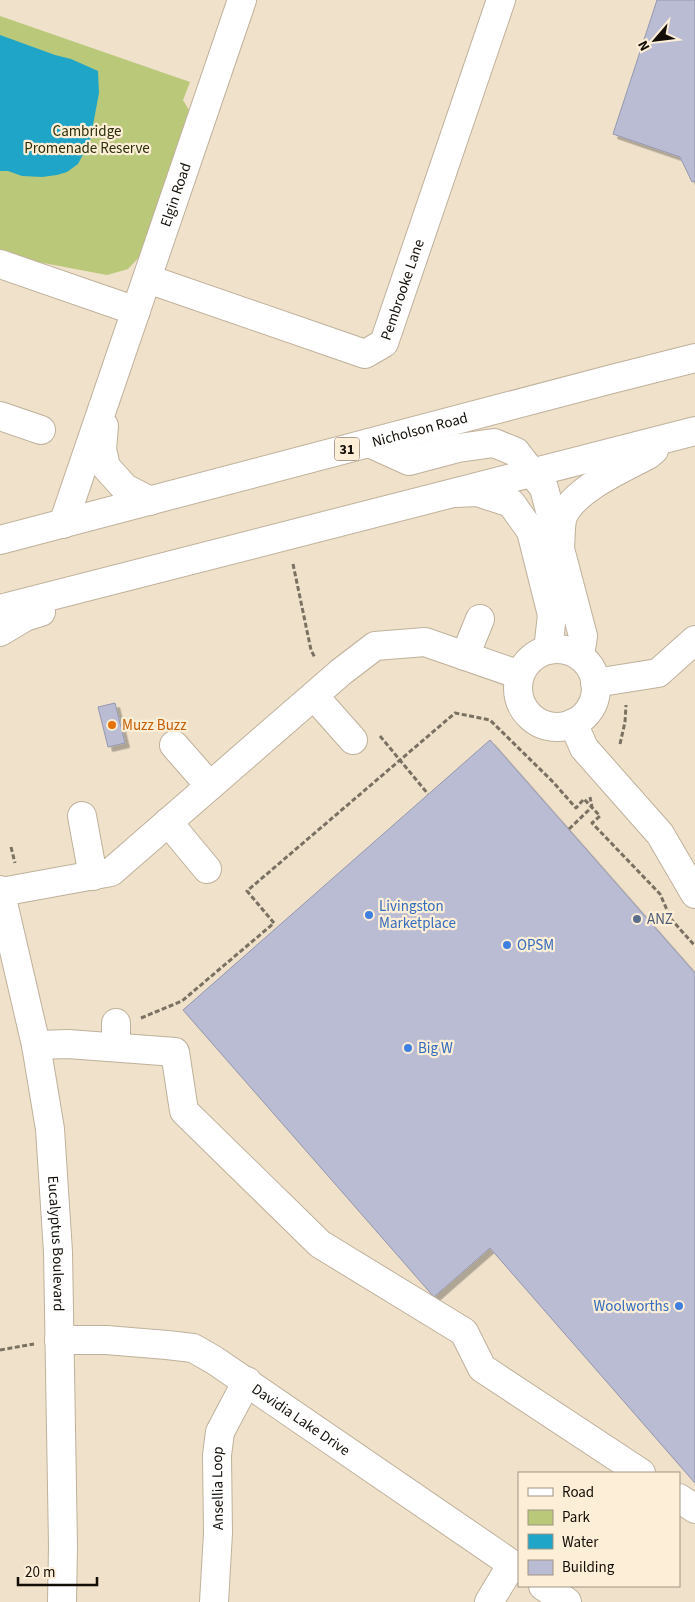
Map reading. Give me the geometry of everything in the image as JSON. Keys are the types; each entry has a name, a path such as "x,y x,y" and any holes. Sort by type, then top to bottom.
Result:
{"street":[{"name":"Elgin Road","path":"63,524 242,0"},
{"name":"Pembrooke Lane","path":"148,279 365,354 384,343 502,0"},
{"path":"0,264 136,311"},
{"name":"Nicholson Road","path":"0,540 695,358"},
{"name":"Elgin Road","path":"110,390 102,449 106,467 125,488 150,501"},
{"path":"0,416 41,430"},
{"path":"0,610 695,430"},
{"path":"560,548 562,518 570,504 592,486 648,455 668,438"},
{"path":"369,443 409,461 458,448 494,443 516,452 544,488 583,636 580,656"},
{"path":"451,494 477,492 511,503 532,531 552,614 548,650"},
{"path":"0,632 25,617 57,606 74,591"},
{"path":"465,656 480,619"},
{"path":"595,683 658,673 695,640"},
{"path":"0,891 111,872 341,672 375,646 425,642 520,675"},
{"path":"555,648 568,650 580,656 589,666 595,678 595,697 590,709 580,720 568,726 554,727 540,723 529,716 521,704 518,691 520,675 530,659 541,651 548,650 555,648"},
{"path":"314,696 353,740"},
{"path":"573,723 584,748 660,834 695,894"},
{"path":"174,745 210,786"},
{"path":"82,816 93,876"},
{"path":"168,822 207,869"},
{"name":"Eucalyptus Boulevard","path":"0,891 36,1045 50,1129 55,1186 63,1546 62,1602"},
{"path":"36,1045 68,1044 116,1035 175,1052 184,1111 320,1244 464,1332 482,1368 639,1472"},
{"name":"Davidia Lake Drive","path":"59,1340 106,1340 193,1348 214,1360 515,1567"},
{"name":"Ansellia Loop","path":"214,1602 218,1533 217,1455 220,1432 246,1382"},
{"path":"680,1499 695,1509"},
{"path":"489,1602 515,1567"},
{"path":"544,1587 567,1602"}],"path":[{"path":"116,1035 132,1022 182,1002 274,923 247,891 454,713 490,720 554,782 576,808 584,800 592,807 600,816 592,823 660,894 671,919 695,946"},
{"path":"0,1350 59,1340"}],"green space":[{"name":"Cambridge Promenade Reserve","path":"0,16 190,82 183,100 189,110 140,256 128,269 107,275 33,261 0,252"}],"water":[{"path":"0,35 71,59 98,71 99,93 90,141 78,164 67,172 42,177 22,176 8,171 0,171"}],"building":[{"path":"657,0 695,0 695,181 692,182 680,157 613,134"},
{"path":"115,703 125,743 108,747 98,707"},
{"path":"490,740 695,973 695,1483 490,1248 434,1297 183,1010"}],"place":[{"name":"Muzz Buzz","path":"112,725"},
{"name":"Livingston Marketplace","path":"369,915"},
{"name":"ANZ","path":"637,919"},
{"name":"OPSM","path":"507,945"},
{"name":"Big W","path":"408,1048"},
{"name":"Woolworths","path":"679,1306"}]}
